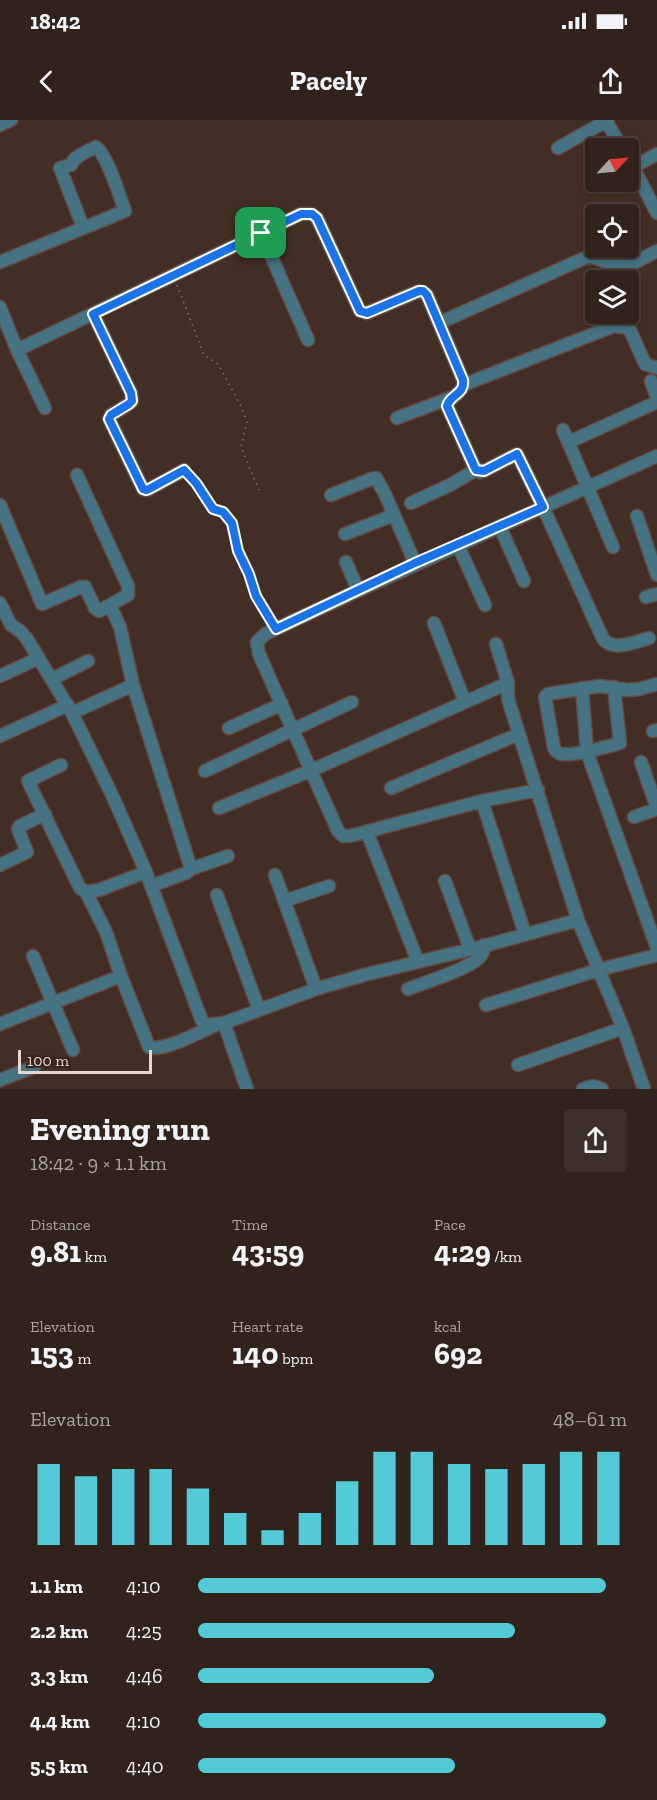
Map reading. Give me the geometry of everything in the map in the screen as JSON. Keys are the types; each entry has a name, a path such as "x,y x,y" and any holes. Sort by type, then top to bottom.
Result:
{"street":[{"path":"0,125 11,120"},
{"path":"558,147 607,120 617,138"},
{"path":"0,262 125,211 109,168 101,151 96,147 77,157 71,165 60,168 83,228"},
{"path":"639,160 657,154"},
{"path":"639,178 657,213"},
{"path":"17,350 301,214 312,214 317,218 360,311 367,313 419,291 427,295 464,386"},
{"path":"261,233 308,340"},
{"path":"439,323 587,257 596,258 618,267 657,251"},
{"path":"0,307 17,350 45,408"},
{"path":"93,314 131,393 132,401 111,415 109,419 143,489 149,489 184,470"},
{"path":"396,418 450,398 461,391 464,386 614,326 630,330 645,364 657,368"},
{"path":"569,442 657,400 651,381"},
{"path":"450,398 448,410 476,470"},
{"path":"563,430 613,547"},
{"path":"411,503 476,470 484,471 517,454 603,639 608,645 614,646 650,638"},
{"path":"538,790 482,801 367,832 343,836 338,831 259,654 257,642 265,634 415,563 657,456"},
{"path":"0,505 42,604 85,587 95,608 99,611 128,595 128,586 76,475"},
{"path":"331,495 374,478 379,481 415,563"},
{"path":"345,534 394,515"},
{"path":"637,516 657,575"},
{"path":"500,527 524,581"},
{"path":"458,545 485,605"},
{"path":"346,562 358,590"},
{"path":"0,603 11,625 20,631 39,658 70,709 113,797 146,872 202,1021 207,1026 219,1024"},
{"path":"110,605 120,627 133,685 191,869"},
{"path":"434,623 465,702"},
{"path":"496,644 508,683 508,699 578,920 623,1028 644,1089"},
{"path":"0,676 39,658"},
{"path":"52,679 88,662"},
{"path":"219,808 312,770 508,683"},
{"path":"614,687 620,743 586,752 562,754 554,748 545,697 548,694 599,686 614,687 628,690 639,689 657,684"},
{"path":"0,736 133,685"},
{"path":"582,688 586,752 657,948"},
{"path":"205,771 352,702"},
{"path":"229,728 282,704"},
{"path":"392,788 519,734"},
{"path":"634,817 657,809 641,762"},
{"path":"61,765 28,781 81,888 86,892 106,932 149,1047 156,1049 165,1046 316,989 578,920"},
{"path":"482,801 525,934"},
{"path":"0,865 27,852 18,829 45,814"},
{"path":"367,832 418,962"},
{"path":"151,886 228,856"},
{"path":"86,892 99,890 146,872"},
{"path":"275,875 316,989"},
{"path":"445,881 470,949"},
{"path":"284,901 328,886"},
{"path":"217,895 260,1010"},
{"path":"408,989 467,966 477,960 484,950 484,945"},
{"path":"486,1005 598,970 657,955"},
{"path":"33,956 73,1050"},
{"path":"0,1024 121,975"},
{"path":"219,1024 247,1089"},
{"path":"518,1065 623,1028"},
{"path":"0,1080 34,1067"},
{"path":"583,1089 593,1086 602,1089"}],"path":[{"path":"173,275 204,355 218,364 242,406 247,422 240,447 259,490"},
{"path":"184,470 196,483 213,509 223,512 232,523 238,551 256,596 276,629"}],"route":[{"path":"301,214 312,214 317,218 357,307 364,313 423,291 427,295 463,380 464,386 461,391 450,398 447,406 476,470 484,471 517,454 543,507 415,563 276,629 256,596 238,551 232,523 223,512 213,509 196,483 184,470 149,489 143,489 109,419 111,415 132,401 131,393 93,314 261,233 301,214"}]}
